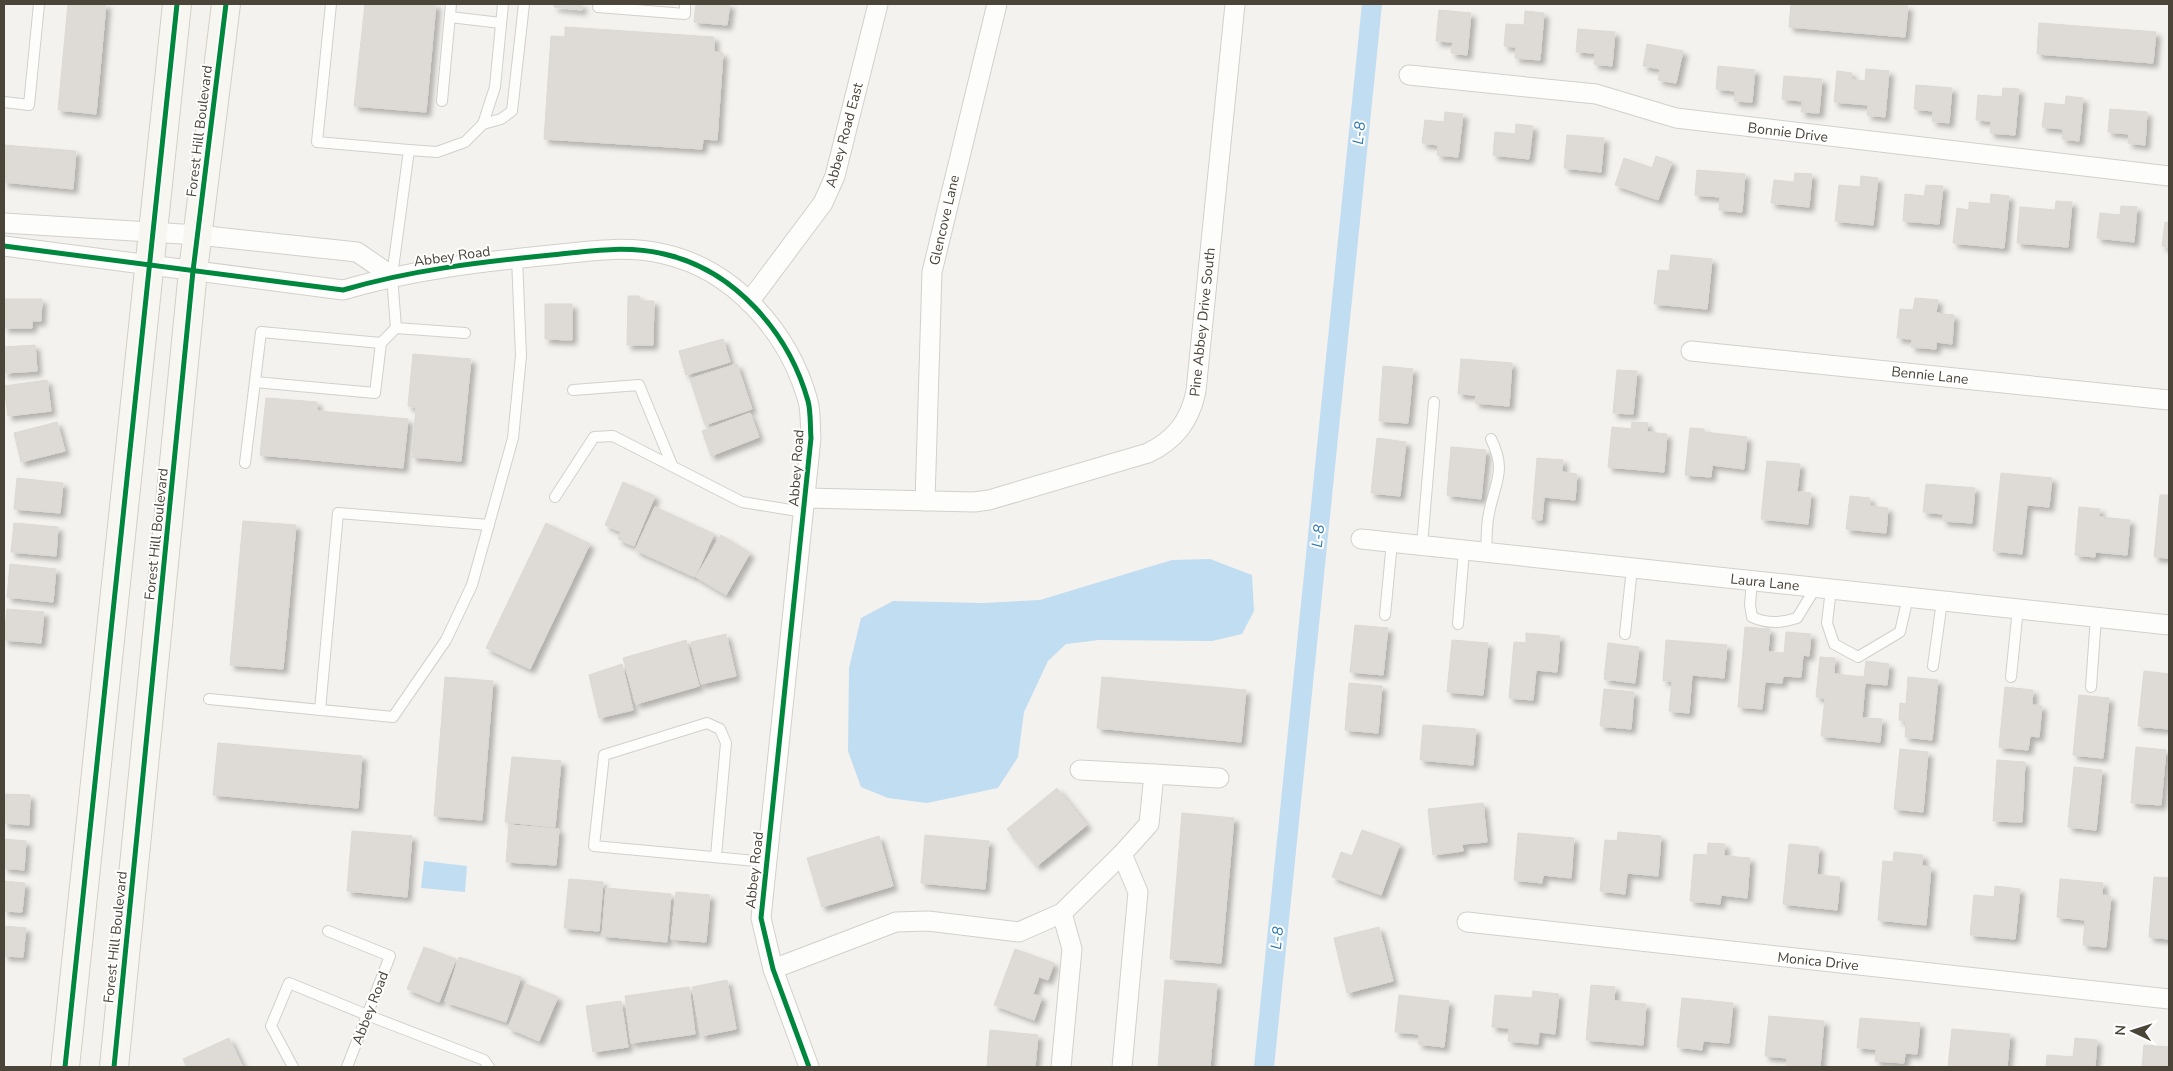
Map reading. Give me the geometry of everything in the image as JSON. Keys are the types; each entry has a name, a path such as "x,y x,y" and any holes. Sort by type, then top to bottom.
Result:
{"main road":[{"path":"65,1067 177,4"},
{"name":"Forest Hill Boulevard","path":"114,1067 193,271 226,4"}],"street":[{"name":"Abbey Road East","path":"750,302 823,203 830,190 878,4"},
{"name":"Glencove Lane","path":"924,501 932,272 997,4"},
{"name":"Pine Abbey Drive South","path":"805,505 988,500 1148,453 1171,439 1188,418 1196,391 1235,4"},
{"name":"Bonnie Drive","path":"1409,75 1596,94 1676,118 2169,176"},
{"path":"4,223 198,235 357,252 392,276"},
{"name":"Abbey Road","path":"4,246 342,290 392,276 517,258 610,249 637,249 656,252 692,263 719,278 750,302 766,318 798,370 809,403 811,438 760,918 774,969 810,1067"},
{"name":"Bennie Lane","path":"1691,351 2169,400"},
{"name":"Laura Lane","path":"1362,539 2169,624"},
{"path":"1080,770 1220,778"},
{"path":"774,969 896,922 928,922 1019,932 1062,912 1122,854 1149,824 1154,774"},
{"path":"1122,854 1138,892 1122,1067"},
{"path":"1061,1067 1072,949 1062,912"},
{"name":"Monica Drive","path":"1467,922 2169,999"}],"lane":[{"path":"4,102 29,104 39,4"},
{"path":"331,4 317,142 437,152 464,142 483,124 495,87 503,4"},
{"path":"442,101 451,4"},
{"path":"483,124 502,119 512,111 524,4"},
{"path":"599,4 598,8 685,14 686,4"},
{"path":"450,17 501,23"},
{"path":"396,328 392,276 409,150"},
{"path":"209,699 393,716 446,640 472,585 514,438 522,356 517,258"},
{"path":"255,382 375,394 380,343 396,328 465,334"},
{"path":"245,463 261,332 380,343"},
{"path":"574,390 639,385 672,465"},
{"path":"1422,545 1434,402"},
{"path":"555,498 594,437 613,436 742,502 805,505"},
{"path":"1486,552 1489,513 1498,486 1499,470 1497,451 1491,439"},
{"path":"320,710 338,513 489,525"},
{"path":"1385,615 1392,542"},
{"path":"1458,624 1464,550"},
{"path":"1625,634 1632,568"},
{"path":"1752,580 1750,604 1752,617 1762,622 1782,623 1797,618 1823,588"},
{"path":"1823,588 1827,623 1834,644 1858,657 1900,632 1908,597"},
{"path":"1933,666 1942,600"},
{"path":"2011,676 2018,608"},
{"path":"2091,687 2096,617"},
{"path":"716,856 726,743 720,729 707,723 604,755 594,846 766,862"},
{"name":"Abbey Road","path":"328,931 390,956 347,1067"},
{"path":"293,1067 271,1026 289,983 484,1060 489,1067"}],"water":[{"path":"1210,559 1252,575 1254,611 1242,634 1212,641 1099,640 1066,644 1048,661 1024,712 1018,757 998,788 927,803 888,798 861,787 848,751 849,668 861,618 893,601 983,603 1040,600 1172,560"},
{"path":"424,861 467,866 465,892 421,888"}],"building":[{"path":"68,4 106,4 96,114 58,110"},
{"path":"365,4 436,4 426,112 354,106"},
{"path":"554,4 582,4 582,10 554,7"},
{"path":"696,4 730,4 727,25 694,22"},
{"path":"1791,4 1880,4 1908,6 1905,37 1789,27"},
{"path":"1439,10 1471,13 1467,55 1451,53 1453,42 1436,41"},
{"path":"1525,11 1544,13 1540,60 1515,58 1516,47 1504,46 1506,24 1524,25"},
{"path":"2039,23 2156,32 2153,63 2037,54"},
{"path":"565,27 714,37 714,52 723,53 717,140 703,139 702,149 544,139 551,36 565,37"},
{"path":"1578,29 1615,32 1612,66 1594,64 1595,53 1576,52"},
{"path":"1647,44 1683,51 1676,83 1658,80 1660,69 1643,66"},
{"path":"1718,66 1755,70 1752,102 1734,101 1735,91 1716,89"},
{"path":"1866,69 1889,71 1885,117 1867,115 1868,105 1834,102 1837,71 1852,73 1851,79 1865,81"},
{"path":"1784,76 1822,79 1819,113 1801,112 1802,101 1782,99"},
{"path":"1916,85 1952,88 1949,123 1932,121 1933,111 1914,109"},
{"path":"2003,88 2019,89 2015,135 1990,133 1991,121 1976,120 1978,95 2002,97"},
{"path":"2066,96 2083,98 2079,141 2062,139 2063,129 2042,127 2045,103 2065,105"},
{"path":"2110,109 2147,112 2145,145 2128,143 2129,134 2108,132"},
{"path":"1445,112 1463,114 1458,157 1437,155 1438,145 1422,143 1425,120 1444,122"},
{"path":"1516,124 1533,126 1529,159 1493,155 1495,132 1515,134"},
{"path":"1567,135 1604,138 1601,172 1564,168"},
{"path":"4,145 76,151 73,189 4,182"},
{"path":"1656,156 1672,162 1658,200 1615,185 1624,158 1652,168"},
{"path":"1697,170 1745,174 1742,212 1719,210 1720,197 1695,195"},
{"path":"1795,173 1812,174 1809,207 1771,203 1774,180 1794,182"},
{"path":"1861,176 1878,178 1873,225 1835,221 1839,185 1860,187"},
{"path":"1926,185 1943,186 1939,224 1903,221 1905,194 1924,196"},
{"path":"1991,194 2009,196 2004,248 1953,243 1957,208 1969,210 1969,202 1990,204"},
{"path":"2056,201 2072,202 2068,247 2017,243 2020,207 2055,210"},
{"path":"2121,206 2137,207 2134,242 2097,238 2100,213 2120,215"},
{"path":"2165,222 2169,223 2169,247 2162,246"},
{"path":"1671,255 1712,259 1707,309 1654,304 1658,270 1669,271"},
{"path":"628,296 639,296 640,301 654,301 653,345 627,345"},
{"path":"1915,298 1938,300 1936,313 1954,315 1952,344 1936,342 1936,349 1911,347 1912,339 1897,338 1900,309 1913,310"},
{"path":"4,299 42,299 41,321 32,321 32,328 4,328"},
{"path":"545,304 572,304 572,340 545,339"},
{"path":"723,339 730,362 686,375 679,351"},
{"path":"35,345 37,371 4,373 4,347"},
{"path":"413,354 471,359 461,461 412,457 416,407 408,406"},
{"path":"1461,359 1512,363 1509,406 1475,403 1476,395 1458,394"},
{"path":"737,364 752,409 705,425 690,379"},
{"path":"1383,366 1413,369 1408,423 1379,421"},
{"path":"1617,370 1637,371 1633,414 1613,413"},
{"path":"47,380 51,411 8,416 4,386"},
{"path":"266,398 317,402 317,411 408,419 403,468 260,455"},
{"path":"750,413 759,437 711,456 702,431"},
{"path":"57,422 65,451 21,462 14,433"},
{"path":"1632,422 1648,423 1647,432 1667,434 1664,472 1608,467 1612,427 1631,429"},
{"path":"1690,428 1704,429 1704,432 1747,437 1744,469 1712,465 1711,477 1685,475"},
{"path":"1377,438 1406,442 1400,496 1371,493"},
{"path":"1451,447 1486,450 1481,499 1447,495"},
{"path":"1537,458 1563,460 1562,472 1577,474 1575,500 1544,497 1542,520 1532,519"},
{"path":"1767,461 1800,464 1797,492 1811,493 1808,524 1761,519"},
{"path":"2001,473 2052,478 2049,507 2027,505 2022,554 1993,551"},
{"path":"17,478 63,483 60,513 14,509"},
{"path":"623,482 655,496 634,546 618,539 621,532 605,525"},
{"path":"1926,484 1975,488 1972,523 1943,521 1943,514 1923,512"},
{"path":"2160,495 2169,495 2169,558 2154,557"},
{"path":"1850,496 1870,498 1870,506 1888,508 1886,533 1846,529"},
{"path":"655,507 714,534 695,577 635,550"},
{"path":"2079,507 2100,509 2099,517 2130,520 2127,555 2095,552 2095,557 2075,555"},
{"path":"243,521 296,525 283,669 230,665"},
{"path":"14,523 58,527 56,556 11,552"},
{"path":"546,523 590,544 530,669 486,648"},
{"path":"721,535 750,553 726,595 696,577"},
{"path":"10,564 56,569 53,602 7,597"},
{"path":"7,609 44,612 41,643 4,640"},
{"path":"1355,625 1388,628 1383,675 1350,672"},
{"path":"1745,627 1770,629 1768,652 1784,653 1786,632 1811,634 1809,656 1803,655 1801,677 1783,676 1782,683 1765,682 1762,709 1738,707"},
{"path":"1526,633 1560,636 1557,672 1536,670 1533,700 1509,698 1514,642 1526,643"},
{"path":"726,634 736,676 701,684 691,642"},
{"path":"686,640 699,686 636,704 623,658"},
{"path":"1452,640 1488,643 1483,695 1447,692"},
{"path":"1666,640 1727,645 1724,678 1692,675 1689,713 1669,711 1672,681 1663,681"},
{"path":"1608,643 1639,647 1635,683 1604,679"},
{"path":"1820,657 1835,658 1834,674 1864,677 1866,661 1889,664 1887,685 1865,683 1862,718 1882,719 1880,742 1821,736 1825,698 1816,697"},
{"path":"622,664 633,710 599,718 589,675"},
{"path":"2144,671 2169,674 2168,729 2138,726"},
{"path":"445,677 493,681 482,820 434,816"},
{"path":"1102,677 1246,690 1241,742 1097,728"},
{"path":"1908,677 1938,680 1932,740 1905,737 1906,721 1899,720 1900,703 1906,704"},
{"path":"1349,683 1382,686 1378,733 1345,730"},
{"path":"2005,687 2033,690 2032,705 2042,706 2039,737 2030,736 2028,750 1999,747"},
{"path":"1604,689 1634,692 1631,729 1600,726"},
{"path":"2079,695 2109,698 2103,758 2073,755"},
{"path":"1423,725 1476,729 1473,765 1420,760"},
{"path":"218,743 362,756 358,808 213,795"},
{"path":"2136,747 2166,750 2161,805 2131,803"},
{"path":"1900,749 1928,752 1923,812 1894,809"},
{"path":"512,757 561,761 555,827 505,822"},
{"path":"1997,760 2025,762 2022,822 1993,821"},
{"path":"2074,767 2102,770 2096,830 2068,827"},
{"path":"1057,788 1087,825 1037,866 1007,829"},
{"path":"4,794 30,795 29,825 4,823"},
{"path":"1483,803 1487,842 1462,844 1463,851 1433,855 1428,809"},
{"path":"1182,813 1234,818 1221,963 1170,959"},
{"path":"509,825 559,829 556,865 506,862"},
{"path":"1362,830 1400,844 1381,895 1332,877 1341,852 1352,856"},
{"path":"352,831 412,836 407,897 347,891"},
{"path":"1618,832 1661,836 1658,876 1627,873 1625,894 1600,891 1605,840 1617,841"},
{"path":"1518,833 1574,838 1571,878 1543,875 1542,883 1514,880"},
{"path":"925,835 989,841 985,889 921,883"},
{"path":"879,836 893,886 822,907 807,858"},
{"path":"4,839 26,841 24,870 4,868"},
{"path":"1708,843 1725,844 1724,856 1750,858 1747,898 1721,895 1720,904 1690,901 1694,854 1707,855"},
{"path":"1789,844 1819,847 1817,875 1840,877 1837,910 1783,904"},
{"path":"1894,852 1923,855 1922,866 1931,867 1926,925 1878,920 1883,861 1893,862"},
{"path":"2154,877 2169,878 2169,939 2149,937"},
{"path":"569,879 603,882 599,931 564,928"},
{"path":"2060,879 2103,883 2102,895 2111,896 2106,947 2083,945 2085,920 2057,917"},
{"path":"4,881 25,883 22,912 4,911"},
{"path":"1995,886 2020,889 2015,939 1970,935 1974,895 1994,897"},
{"path":"606,888 671,894 667,942 602,936"},
{"path":"676,892 710,895 706,942 671,939"},
{"path":"4,926 26,928 23,957 4,956"},
{"path":"1379,927 1393,981 1347,993 1334,938"},
{"path":"424,947 456,959 439,1002 407,989"},
{"path":"1015,949 1054,963 1048,980 1039,977 1033,994 1042,997 1034,1020 994,1005"},
{"path":"459,957 521,977 506,1022 445,1002"},
{"path":"727,980 736,1029 701,1036 692,987"},
{"path":"1165,980 1217,984 1210,1067 1158,1067"},
{"path":"526,984 558,997 539,1041 508,1028"},
{"path":"1591,985 1615,987 1614,1001 1646,1004 1643,1045 1586,1040"},
{"path":"689,987 695,1034 631,1043 625,996"},
{"path":"1533,991 1559,994 1555,1034 1539,1032 1538,1044 1508,1041 1509,1028 1492,1027 1495,995 1532,998"},
{"path":"1399,995 1449,1001 1444,1047 1418,1044 1419,1034 1395,1032"},
{"path":"1682,998 1733,1003 1729,1043 1703,1041 1702,1050 1677,1047"},
{"path":"621,1001 628,1047 593,1052 586,1006"},
{"path":"1769,1016 1824,1021 1820,1067 1786,1067 1787,1058 1765,1056"},
{"path":"1860,1018 1920,1023 1917,1054 1905,1053 1904,1063 1875,1061 1876,1049 1857,1048"},
{"path":"1952,1029 2010,1034 2007,1067 1948,1067"},
{"path":"990,1030 1038,1035 1035,1067 987,1067"},
{"path":"229,1038 243,1067 187,1067 183,1059"},
{"path":"2075,1038 2097,1040 2095,1067 2046,1067 2047,1055 2073,1057"},
{"path":"2144,1045 2169,1047 2169,1067 2142,1067"}],"waterway":[{"name":"L-8","path":"1264,1067 1372,4"}],"cycle path":[{"path":"65,1067 177,4"},
{"path":"114,1067 193,271 226,4"},
{"path":"4,246 343,290 394,277 472,264 593,251 622,249 650,251 690,262 714,274 756,308 773,329 787,352 799,376 808,401 810,414 811,438 761,918 773,969 809,1067"}]}
